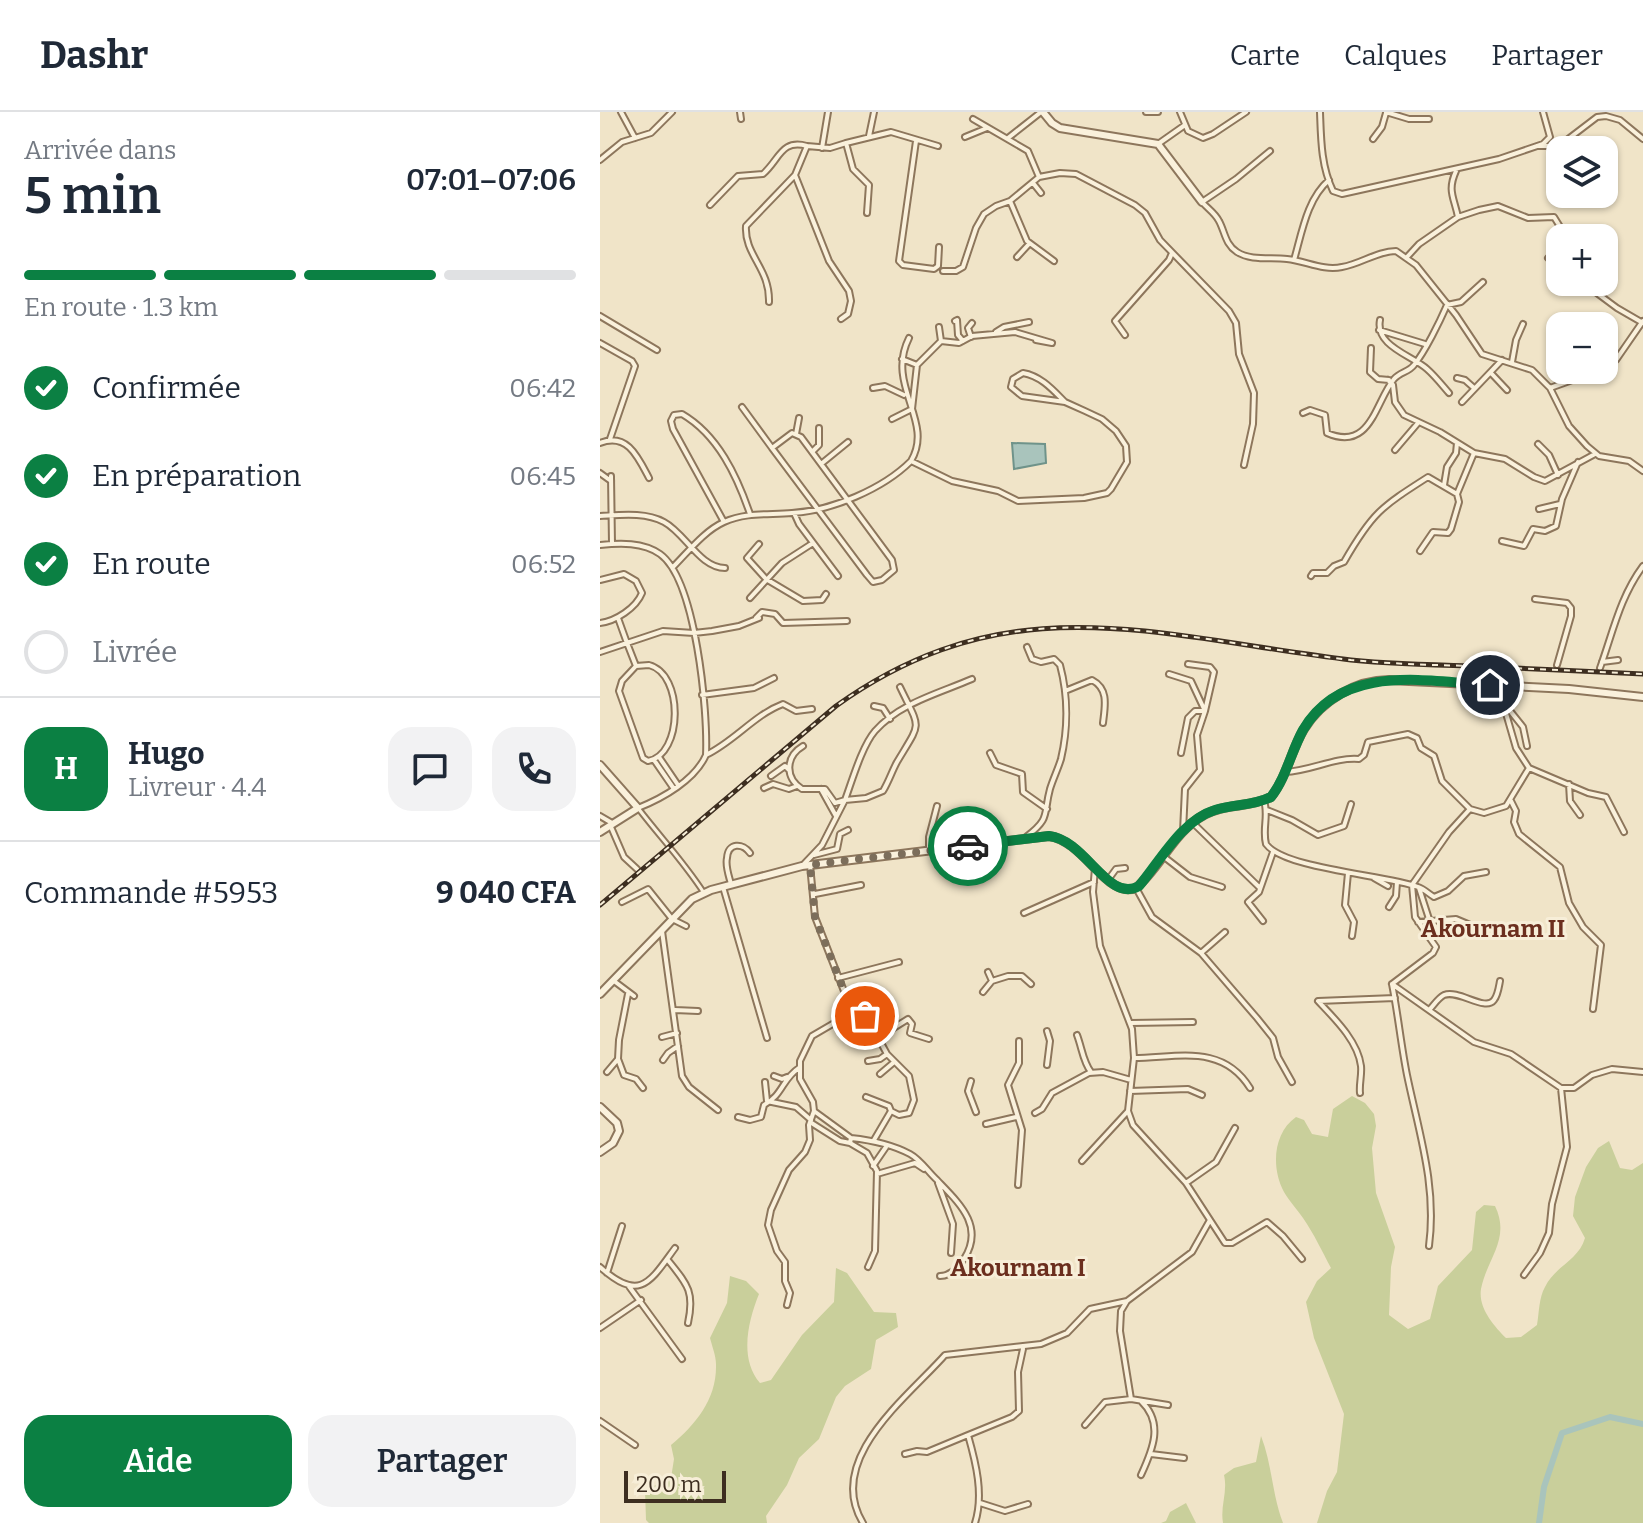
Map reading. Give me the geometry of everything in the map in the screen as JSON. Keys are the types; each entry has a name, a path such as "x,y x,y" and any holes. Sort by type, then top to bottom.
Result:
{"street":[{"path":"621,112 636,139"},
{"path":"600,160 622,142 655,131 672,112"},
{"path":"740,112 741,119"},
{"path":"822,148 828,112"},
{"path":"869,136 874,112"},
{"path":"1008,138 1042,112 1060,128 1158,144 1217,217 1222,234 1235,251 1248,257 1294,260 1314,266 1341,268 1391,251 1407,257 1482,354 1537,372 1550,388 1569,426 1595,454"},
{"path":"1146,112 1158,112"},
{"path":"1180,112 1192,134 1206,138 1246,112"},
{"path":"1320,112 1322,152 1329,180 1333,191 1342,194 1456,171 1537,146 1550,137 1543,112"},
{"path":"1373,139 1382,127 1386,112 1409,119 1429,119"},
{"path":"1537,146 1559,146 1597,117 1606,116 1620,120 1643,139"},
{"path":"973,119 1028,151 1039,177"},
{"path":"1158,144 1185,125"},
{"path":"965,137 987,128"},
{"path":"710,205 738,176 763,174 788,145 794,143 822,148 891,132 938,146"},
{"path":"916,141 899,261 903,265 934,269 938,266 939,247"},
{"path":"846,143 853,169 869,185 867,213"},
{"path":"769,302 769,284 747,241 746,226 795,175 807,146"},
{"path":"1202,202 1270,151"},
{"path":"1456,171 1451,198 1458,217"},
{"path":"943,271 956,271 963,267 981,219 996,206 1010,201 1039,177 1076,174 1117,194 1145,213 1157,235 1211,291 1236,323 1239,354 1254,393 1253,424 1244,465"},
{"path":"795,175 829,261 849,291 851,301 848,314 841,319"},
{"path":"1294,260 1311,205 1318,190 1329,180"},
{"path":"1033,183 1041,193"},
{"path":"1010,201 1029,244 1054,261"},
{"path":"1407,257 1419,244 1458,217 1498,206 1528,218 1554,217 1558,224"},
{"path":"1017,257 1029,244"},
{"path":"1125,335 1115,321 1172,253"},
{"path":"1303,413 1310,410 1325,415 1327,433 1347,438 1364,429 1378,411 1390,382 1416,362 1447,305 1461,302 1483,282"},
{"path":"1601,296 1643,322 1618,357"},
{"path":"600,316 657,350"},
{"path":"1380,320 1379,330 1391,346 1424,366 1449,393"},
{"path":"955,321 959,326 958,335 963,341"},
{"path":"995,334 1004,327 1029,322"},
{"path":"971,337 968,328 972,323"},
{"path":"1512,362 1523,324"},
{"path":"939,327 941,341"},
{"path":"1379,330 1425,344"},
{"path":"673,567 724,522 750,514 819,510 888,479 911,461 917,441 912,409 917,365 941,341 963,341 971,337 1015,332 1030,335 1036,340"},
{"path":"909,338 901,369 912,409"},
{"path":"600,343 632,361 635,366 610,439"},
{"path":"1371,348 1370,372 1378,379 1390,382"},
{"path":"902,359 917,365"},
{"path":"1462,402 1502,360"},
{"path":"911,461 952,481 998,491 1018,501 1084,498 1107,493 1127,462 1126,446 1116,431 1102,419 1065,402 1022,396 1011,387 1013,379 1023,373 1031,374 1065,402"},
{"path":"1491,373 1507,390"},
{"path":"1457,378 1474,388"},
{"path":"1390,382 1395,402 1404,415 1474,453 1505,459 1541,481 1595,454 1622,458 1643,471"},
{"path":"1550,388 1561,384"},
{"path":"873,388 885,386 906,396"},
{"path":"742,407 867,575 873,582 882,580 894,570 892,560 796,434"},
{"path":"892,419 912,409"},
{"path":"724,522 673,429 671,421 674,415 682,414 691,419 718,447 735,476 750,514"},
{"path":"796,434 799,418"},
{"path":"1395,450 1418,423"},
{"path":"812,452 819,445 819,428"},
{"path":"772,448 783,438 796,434"},
{"path":"600,443 610,439 621,441 631,448 649,478"},
{"path":"821,464 848,442"},
{"path":"1443,485 1457,443"},
{"path":"1538,444 1549,455 1558,475"},
{"path":"1420,551 1435,531 1449,532 1456,519 1457,494 1474,453"},
{"path":"1502,541 1521,546 1527,544 1533,529 1545,531 1556,526 1560,504 1578,462"},
{"path":"600,473 611,479 612,544"},
{"path":"1311,576 1313,573 1327,573 1344,562 1356,538 1373,516 1428,477 1457,494"},
{"path":"1539,509 1560,504"},
{"path":"794,513 838,576"},
{"path":"600,516 635,515 661,520 710,564 725,568"},
{"path":"750,598 782,563 813,543"},
{"path":"759,544 747,558 766,579 805,602 822,600 826,594"},
{"path":"600,545 649,548 663,556 673,567 686,595 694,633 706,755"},
{"path":"1618,660 1601,665 1618,609 1643,566"},
{"path":"600,623 618,618 640,598 640,586 624,574 601,578"},
{"path":"1535,599 1567,603 1571,608 1557,665"},
{"path":"600,652 663,631 694,633 739,626 757,619 762,612 775,614 783,623 847,621"},
{"path":"618,618 636,666"},
{"path":"1024,839 1038,828 1048,809 1049,793 1061,759 1065,691 1058,661 1032,659 1027,647"},
{"path":"1182,834 1185,789 1200,770 1197,735 1213,669 1188,664"},
{"path":"636,666 659,668 671,686 673,730 667,747 656,759 643,758 621,702 620,686 636,666"},
{"path":"1169,674 1191,681 1205,711"},
{"path":"702,695 754,688 774,678"},
{"path":"806,866 837,817 872,735 898,710 972,679"},
{"path":"1065,691 1092,680 1097,682 1105,694 1103,723"},
{"path":"602,988 685,904 704,893 731,884 806,866 1049,836 1059,837 1078,849 1108,880 1124,890 1136,888 1193,823 1215,810 1264,801 1274,794 1304,729 1336,697 1364,683 1383,680 1490,685 1643,697"},
{"path":"1490,685 1509,721 1516,748 1529,768 1588,793 1606,797 1624,832"},
{"path":"771,776 785,766 797,786 802,789 825,789 835,803 872,796 886,786 915,734 915,717 900,687"},
{"path":"1497,699 1521,723 1527,746"},
{"path":"600,832 676,787 697,769 706,755 746,730 756,717 783,704 796,711 812,709"},
{"path":"874,706 883,708 890,719"},
{"path":"1181,753 1188,718 1195,711 1205,711"},
{"path":"1285,772 1342,759 1359,759 1368,742 1408,734 1417,738 1422,749 1434,756 1442,781 1470,809 1489,812 1511,801 1529,768"},
{"path":"789,773 791,755 803,746"},
{"path":"990,753 996,765 1021,773 1023,792 1048,809"},
{"path":"656,759 676,787"},
{"path":"600,765 669,848 683,860 704,893"},
{"path":"764,788 773,784 789,789 797,786"},
{"path":"1569,784 1570,801 1580,815"},
{"path":"819,787 837,817"},
{"path":"1264,801 1267,810 1265,839 1273,852 1282,856 1412,885 1438,897 1464,876 1486,872"},
{"path":"1511,801 1520,836 1560,867 1569,903 1583,927 1601,945 1593,1009"},
{"path":"1267,810 1318,835 1344,826 1351,804"},
{"path":"929,850 937,806"},
{"path":"1392,984 1433,953 1436,947 1418,922 1412,907 1412,885 1449,832 1470,809"},
{"path":"600,816 612,826 624,857 637,869"},
{"path":"1193,823 1260,888"},
{"path":"814,855 837,849 840,834 848,830"},
{"path":"731,884 727,869 728,852 739,845 750,853"},
{"path":"1263,921 1248,902 1260,888 1273,852"},
{"path":"1163,856 1190,877 1222,887"},
{"path":"806,866 815,894 815,917 851,1009 861,1013 893,1063 909,1076 914,1105 904,1115 866,1097"},
{"path":"1095,868 1096,923 1102,954 1131,1023 1134,1058 1128,1111 1138,1131 1186,1183 1224,1241 1229,1244 1267,1222 1302,1259"},
{"path":"1108,880 1116,869 1125,868"},
{"path":"1348,873 1345,905 1354,922 1352,936"},
{"path":"1372,877 1388,886"},
{"path":"1024,913 1094,882"},
{"path":"1389,907 1396,896 1397,882"},
{"path":"815,894 861,885"},
{"path":"723,887 767,1038"},
{"path":"1136,888 1152,917 1201,953 1273,1038 1278,1057 1292,1082"},
{"path":"1419,888 1430,922"},
{"path":"622,902 648,889 672,919 686,926"},
{"path":"1418,922 1456,919 1475,927 1497,926"},
{"path":"662,928 685,1081 718,1110"},
{"path":"1201,953 1225,932"},
{"path":"838,978 899,962"},
{"path":"988,972 992,981"},
{"path":"983,992 992,981 1008,976 1022,976 1031,984"},
{"path":"607,1072 618,1059 631,995 613,979"},
{"path":"1430,1009 1448,994 1491,1003 1500,981"},
{"path":"1392,984 1407,1075 1427,1155 1429,1246"},
{"path":"1392,984 1474,1042 1511,1054 1561,1088 1574,1088 1592,1075 1612,1069 1643,1072"},
{"path":"1360,1093 1361,1065 1353,1045 1318,1001 1395,998"},
{"path":"861,1013 884,1004"},
{"path":"787,1305 790,1293 784,1278 786,1268 777,1251 769,1220 789,1170 809,1143 810,1121 814,1111 813,1102 800,1079 802,1052 812,1036 848,1015 851,1009"},
{"path":"675,1010 698,1011"},
{"path":"879,1037 908,1019 912,1024 910,1033 929,1039"},
{"path":"1131,1023 1193,1022"},
{"path":"1047,1031 1050,1041 1047,1065"},
{"path":"662,1037 677,1033"},
{"path":"1077,1035 1084,1052 1084,1064 1091,1072"},
{"path":"1018,1185 1022,1130 1008,1085 1019,1063 1019,1041"},
{"path":"663,1060 678,1046"},
{"path":"868,1061 887,1054"},
{"path":"1134,1058 1181,1054 1208,1058 1235,1069 1250,1088"},
{"path":"618,1059 624,1075 636,1079 643,1088"},
{"path":"880,1074 893,1063"},
{"path":"738,1117 750,1120 761,1117 764,1105 773,1101 787,1077 799,1068"},
{"path":"1035,1113 1042,1109 1052,1093 1091,1072 1131,1080"},
{"path":"636,1079 642,1076"},
{"path":"774,1076 787,1077"},
{"path":"971,1081 968,1091 976,1112"},
{"path":"765,1082 767,1101 796,1107 810,1121 840,1141 874,1140 909,1153 965,1210 972,1233 964,1259 948,1275 940,1276"},
{"path":"1524,1275 1540,1253 1549,1233 1552,1204 1567,1147 1561,1088"},
{"path":"1130,1091 1188,1089 1202,1095"},
{"path":"600,1107 617,1123 619,1131 613,1143 600,1152"},
{"path":"814,1111 867,1153 877,1174 875,1251 868,1267"},
{"path":"874,1140 891,1111"},
{"path":"1082,1161 1128,1111"},
{"path":"986,1124 1016,1117"},
{"path":"1186,1183 1217,1161 1235,1128"},
{"path":"873,1166 886,1147"},
{"path":"877,1174 916,1161"},
{"path":"936,1180 953,1224 951,1253"},
{"path":"863,1523 855,1507 854,1479 863,1452 876,1427 945,1355 1023,1348 1062,1336 1095,1307 1127,1301 1192,1252 1210,1220"},
{"path":"607,1273 622,1226"},
{"path":"600,1267 627,1283 646,1285 675,1248"},
{"path":"667,1259 689,1288 691,1309 688,1323"},
{"path":"627,1283 682,1359"},
{"path":"600,1328 641,1300"},
{"path":"1127,1301 1119,1320 1131,1399"},
{"path":"905,1454 927,1452 1012,1417 1019,1411 1018,1372 1023,1348"},
{"path":"1085,1425 1105,1402 1131,1399 1168,1405"},
{"path":"1141,1401 1150,1409 1155,1424 1151,1454 1141,1475"},
{"path":"600,1421 635,1445"},
{"path":"968,1435 976,1465 980,1503 975,1523"},
{"path":"1151,1454 1184,1458"},
{"path":"980,1503 1005,1511 1028,1504"}],"green space":[{"path":"1352,1096 1365,1103 1374,1114 1376,1126 1372,1148 1376,1193 1395,1247 1389,1315 1408,1329 1430,1319 1438,1286 1472,1250 1476,1212 1484,1205 1495,1206 1500,1229 1481,1289 1482,1303 1492,1322 1506,1338 1521,1337 1537,1325 1542,1295 1549,1280 1582,1246 1585,1238 1573,1216 1575,1197 1586,1167 1598,1148 1609,1141 1620,1168 1632,1170 1643,1163 1643,1523 1317,1523 1337,1472 1344,1414 1314,1338 1306,1302 1317,1281 1331,1268 1307,1224 1284,1192 1277,1172 1276,1152 1283,1132 1296,1117 1304,1120 1312,1134 1328,1137 1333,1109"},
{"path":"836,1268 847,1273 874,1312 896,1313 898,1327 876,1340 871,1369 845,1386 836,1397 819,1439 799,1458 787,1485 766,1516 767,1523 649,1523 646,1520 645,1490 671,1478 674,1459 671,1445 703,1410 713,1388 716,1361 710,1338 727,1303 730,1276 746,1281 759,1294 749,1328 748,1351 749,1363 760,1383 771,1380 802,1335 834,1302"},
{"path":"1261,1436 1283,1523 1223,1523 1224,1475 1234,1468 1256,1462"},
{"path":"1186,1503 1196,1523 1161,1523 1166,1521 1170,1512"}],"water":[{"path":"1012,443 1045,444 1046,463 1014,469"}],"waterway":[{"path":"1539,1523 1544,1487 1562,1433 1610,1417 1643,1424"}],"railway":[{"path":"600,905 836,706 900,667 963,643 1025,630 1087,628 1149,631 1351,660 1643,674"}],"way so far":[{"path":"865,1016 851,1009 815,917 810,865 968,846"}],"district":[{"name":"Akournam II","path":"1493,929"},
{"name":"Akournam I","path":"1018,1268"}],"route":[{"path":"968,846 1059,837 1078,849 1114,885 1131,890 1139,886 1200,817 1215,810 1271,797 1304,729 1321,708 1350,689 1383,680 1490,685"}]}
